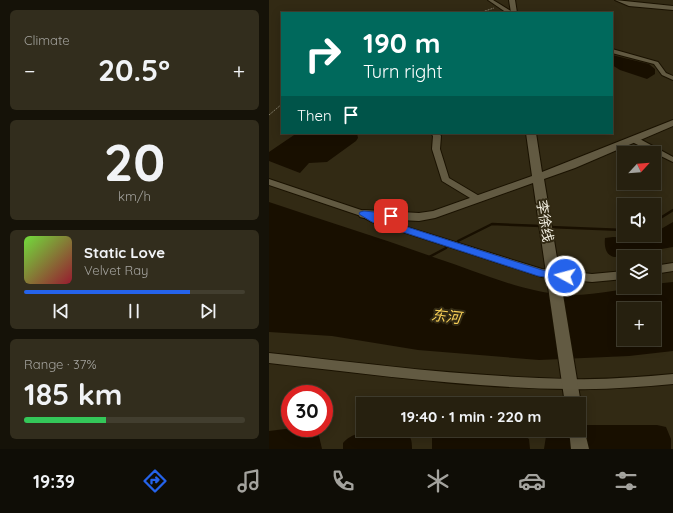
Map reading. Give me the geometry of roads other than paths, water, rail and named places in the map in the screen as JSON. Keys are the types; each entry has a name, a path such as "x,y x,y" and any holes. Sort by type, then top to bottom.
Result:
{"main road":[{"path":"512,0 513,12"},
{"path":"364,214 419,217 435,214 571,166 673,123"},
{"name":"李徐线","path":"531,134 572,397"},
{"path":"578,437 580,449"}],"street":[{"path":"490,0 511,12"},
{"path":"617,0 629,4 673,8"},
{"path":"613,51 656,63 665,76 673,78"},
{"path":"436,134 437,136 436,149 445,179 478,200"},
{"path":"635,140 673,160"},
{"path":"269,182 364,214 375,220 542,273 592,278 617,276"},
{"path":"661,269 673,267"},
{"path":"269,358 434,376 541,384 593,384 673,379"}],"water":[{"path":"613,55 649,64 655,69 655,74 647,79 620,70 613,66"},
{"path":"296,134 357,134 358,138 327,162 309,163 300,173 269,161 269,152"},
{"name":"东河","path":"269,202 395,243 500,281 533,290 567,295 617,290 617,294 661,294 661,283 673,282 673,351 629,356 539,360 418,350 332,336 269,332"},
{"path":"673,222 673,247 656,250 617,250 617,257 615,257 609,255 606,250 605,238 617,237 617,242 661,242 661,229"},
{"path":"586,425 657,425 666,427 671,439 671,449 544,449 546,437 586,437"},
{"path":"281,430 281,437 319,437 322,449 269,449 269,431"},
{"path":"356,435 356,437 410,437 412,449 343,449 343,443"},
{"path":"432,437 526,437 529,439 530,449 432,449"}],"waterway":[{"path":"661,218 673,210"},
{"path":"458,241 492,224 542,226"},
{"path":"549,227 617,230"},
{"path":"429,257 446,248"}]}
